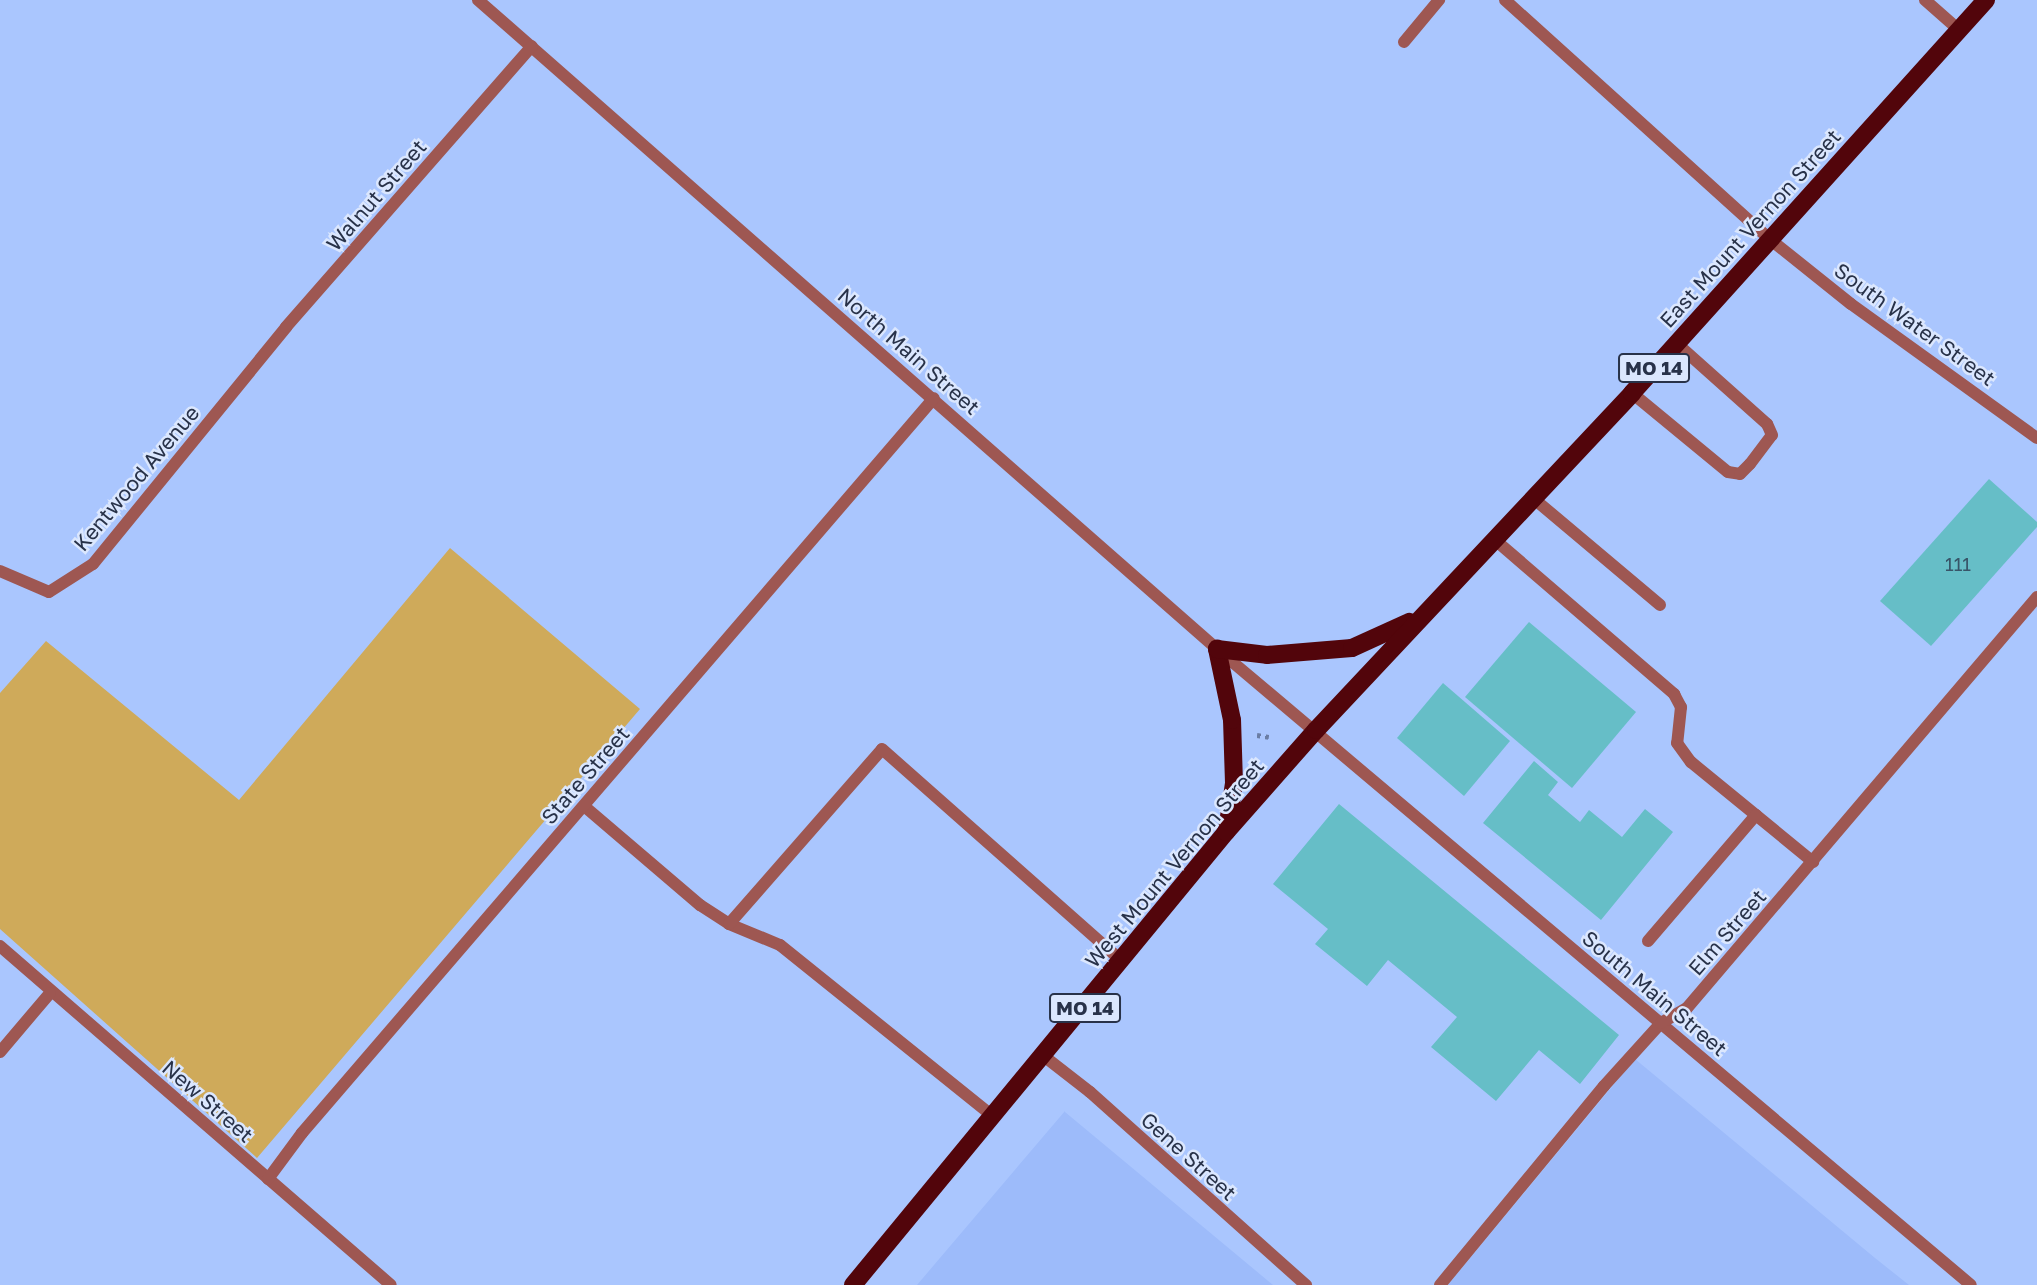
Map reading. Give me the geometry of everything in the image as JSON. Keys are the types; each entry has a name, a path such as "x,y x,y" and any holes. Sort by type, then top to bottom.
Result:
{"main road":[{"name":"East Mount Vernon Street","path":"1315,730 1415,620 1632,393 1986,0"},
{"path":"1226,831 1234,783 1232,720 1217,649 1267,655 1352,648 1415,620"},
{"name":"West Mount Vernon Street","path":"853,1285 1045,1058 1226,831 1315,730"}],"street":[{"name":"North Main Street","path":"478,0 1217,649 1315,730"},
{"path":"1404,42 1439,0"},
{"name":"South Water Street","path":"1505,0 1771,240 1851,304 2037,438"},
{"path":"1925,0 1959,30"},
{"name":"Walnut Street","path":"251,370 531,46"},
{"path":"1632,393 1728,472 1740,474 1750,464 1772,435 1767,424 1676,344"},
{"name":"Kentwood Avenue","path":"0,571 49,592 93,564 251,370"},
{"name":"State Street","path":"268,1179 302,1133 934,398"},
{"path":"1533,498 1660,605"},
{"path":"1494,539 1674,694 1681,706 1677,743 1691,762 1813,862"},
{"name":"Elm Street","path":"1440,1285 1661,1023 1687,1008 2037,597"},
{"name":"South Main Street","path":"1315,730 1971,1285"},
{"path":"729,923 882,749 1122,961"},
{"path":"583,806 700,905 729,923 780,945 994,1117"},
{"path":"1648,941 1756,815"},
{"name":"New Street","path":"0,946 50,993 391,1285"},
{"path":"0,1052 50,993"},
{"name":"Gene Street","path":"1045,1058 1090,1092 1306,1285"}],"shaded area":[{"path":"450,548 640,709 257,1158 0,929 0,693 46,641 239,800"},
{"path":"1635,1059 1875,1258 1909,1285 1448,1285"},
{"path":"1065,1112 1273,1285 917,1285"}],"building":[{"path":"1989,479 2037,522 2037,527 1931,646 1880,601"},
{"path":"1529,622 1636,712 1572,788 1465,697"},
{"path":"1443,683 1510,741 1464,796 1397,738"},
{"path":"1534,761 1558,782 1548,795 1580,822 1589,810 1622,837 1645,809 1673,832 1601,920 1483,823"},
{"path":"1339,804 1619,1035 1580,1084 1539,1050 1496,1101 1431,1047 1457,1017 1388,960 1367,986 1315,944 1328,929 1273,884"}]}
